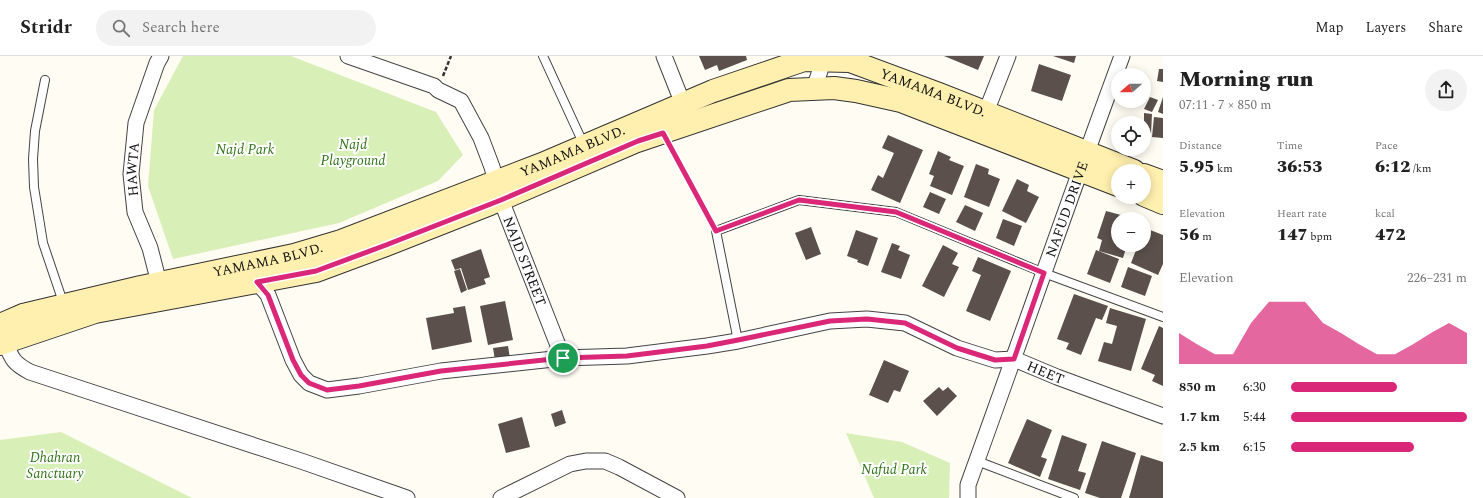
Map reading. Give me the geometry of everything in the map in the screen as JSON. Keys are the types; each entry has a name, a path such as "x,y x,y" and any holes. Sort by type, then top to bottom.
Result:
{"main road":[{"name":"YAMAMA BLVD.","path":"2,337 95,312 316,271 386,245 498,190 542,164 713,91 804,60 821,59 850,61 986,112 1083,162 1111,180"},
{"name":"YAMAMA BLVD.","path":"2,337 23,315 159,283 294,255 498,190 789,90 834,88 902,101 1083,162 1111,167"},
{"path":"1151,178 1163,182"},
{"path":"1151,198 1163,203"}],"street":[{"name":"HAWTA","path":"159,283 150,248 135,212 131,174 136,123 157,63 161,56"},
{"name":"NAJD STREET","path":"348,56 434,86 438,90 461,101 481,138 492,167 498,190 563,358"},
{"path":"664,56 683,104"},
{"path":"986,112 1008,56"},
{"name":"NAFUD DRIVE","path":"968,498 968,485 1122,56"},
{"path":"814,88 820,71 821,59"},
{"name":"HEET","path":"257,282 268,295 293,360 301,375 309,383 327,390 359,386 441,371 563,358 627,356 738,340 830,321 867,319 905,323 957,348 995,360 1014,359 1057,377 1163,416"},
{"path":"2,337 10,355 18,366 30,372 304,462 407,498"},
{"path":"501,498 570,464 586,461 605,462 619,467 677,498"}],"lane":[{"path":"543,56 584,146"},
{"path":"45,80 35,131 33,159 34,187 43,243 64,305"},
{"path":"738,340 716,231 799,200 896,212 1044,273 1163,317"},
{"path":"977,461 1074,498"}],"path":[{"path":"438,90 451,56"},
{"path":"663,133 716,231"}],"green space":[{"name":"Najd Park","path":"183,56 291,56 436,112 463,155 438,181 339,223 173,259 148,186 154,110"},
{"name":"Dhahran Sanctuary","path":"61,432 192,498 0,498 0,440"},
{"name":"Nafud Park","path":"846,433 902,442 950,463 949,498 874,498"}],"building":[{"path":"699,56 746,56 747,60 719,71 717,65 705,70"},
{"path":"944,56 984,56 978,70"},
{"path":"1053,56 1076,56 1074,63"},
{"path":"1039,64 1071,75 1062,101 1031,91"},
{"path":"1159,69 1163,69 1163,82 1157,81"},
{"path":"1151,97 1158,100 1152,112 1144,109 1151,108"},
{"path":"1163,97 1163,114 1158,112"},
{"path":"1144,113 1152,114 1151,133 1151,116 1144,116"},
{"path":"1154,117 1163,118 1163,138 1152,137"},
{"path":"888,135 923,150 900,203 871,190 878,175 883,178 894,153 882,148"},
{"path":"938,151 951,157 949,160 964,166 952,195 930,186 934,176 929,174"},
{"path":"976,164 989,169 988,174 1000,179 989,207 964,197"},
{"path":"1017,179 1029,185 1027,191 1039,197 1026,223 1002,211"},
{"path":"930,192 946,199 939,214 923,207"},
{"path":"965,205 983,213 975,231 956,222"},
{"path":"1106,211 1111,212 1111,252 1125,252 1123,258 1099,251 1102,240 1097,238"},
{"path":"1003,219 1022,226 1014,246 996,238"},
{"path":"811,227 821,254 806,260 795,233"},
{"path":"856,230 878,238 868,266 847,256"},
{"path":"1151,230 1163,235 1163,264 1158,275 1131,263 1135,252 1151,252"},
{"path":"892,243 900,246 898,250 910,255 901,279 881,272"},
{"path":"943,245 958,253 952,264 959,267 944,297 922,286"},
{"path":"481,249 490,277 484,279 486,284 468,290 461,268 455,270 451,260"},
{"path":"1096,250 1119,259 1110,283 1087,274"},
{"path":"978,257 1011,271 990,321 966,311 981,275 972,271"},
{"path":"1128,267 1152,276 1145,296 1121,287"},
{"path":"460,269 467,290 461,293 454,271"},
{"path":"1074,294 1108,306 1102,320 1096,318 1081,355 1066,349 1069,343 1057,339"},
{"path":"505,301 513,340 488,345 480,306"},
{"path":"465,306 472,342 432,350 426,318 454,313 453,308"},
{"path":"1110,308 1146,319 1131,371 1098,361 1104,342 1112,344 1117,326 1106,323"},
{"path":"1159,326 1163,328 1163,386 1152,381 1155,375 1141,369"},
{"path":"508,346 510,358 495,360 493,348"},
{"path":"884,360 909,371 900,392 894,390 888,403 869,395"},
{"path":"939,387 943,391 948,387 957,396 937,416 923,401"},
{"path":"562,410 566,423 555,427 551,414"},
{"path":"522,417 530,447 506,453 498,424"},
{"path":"1027,419 1052,430 1041,457 1047,459 1040,477 1008,463"},
{"path":"1062,435 1087,444 1078,471 1086,473 1080,490 1048,479"},
{"path":"1102,441 1136,453 1121,498 1100,498 1085,493"},
{"path":"1141,455 1163,462 1163,498 1129,498"}],"route":[{"path":"663,133 716,231 799,200 896,212 1044,273 1014,359 995,360 957,348 905,323 867,319 830,321 707,346 627,356 563,358 441,371 359,386 327,390 309,383 301,375 293,360 268,295 257,282 316,271 501,200 638,141 663,133"}],"park label":[{"name":"Najd Playground","path":"353,152"}]}
